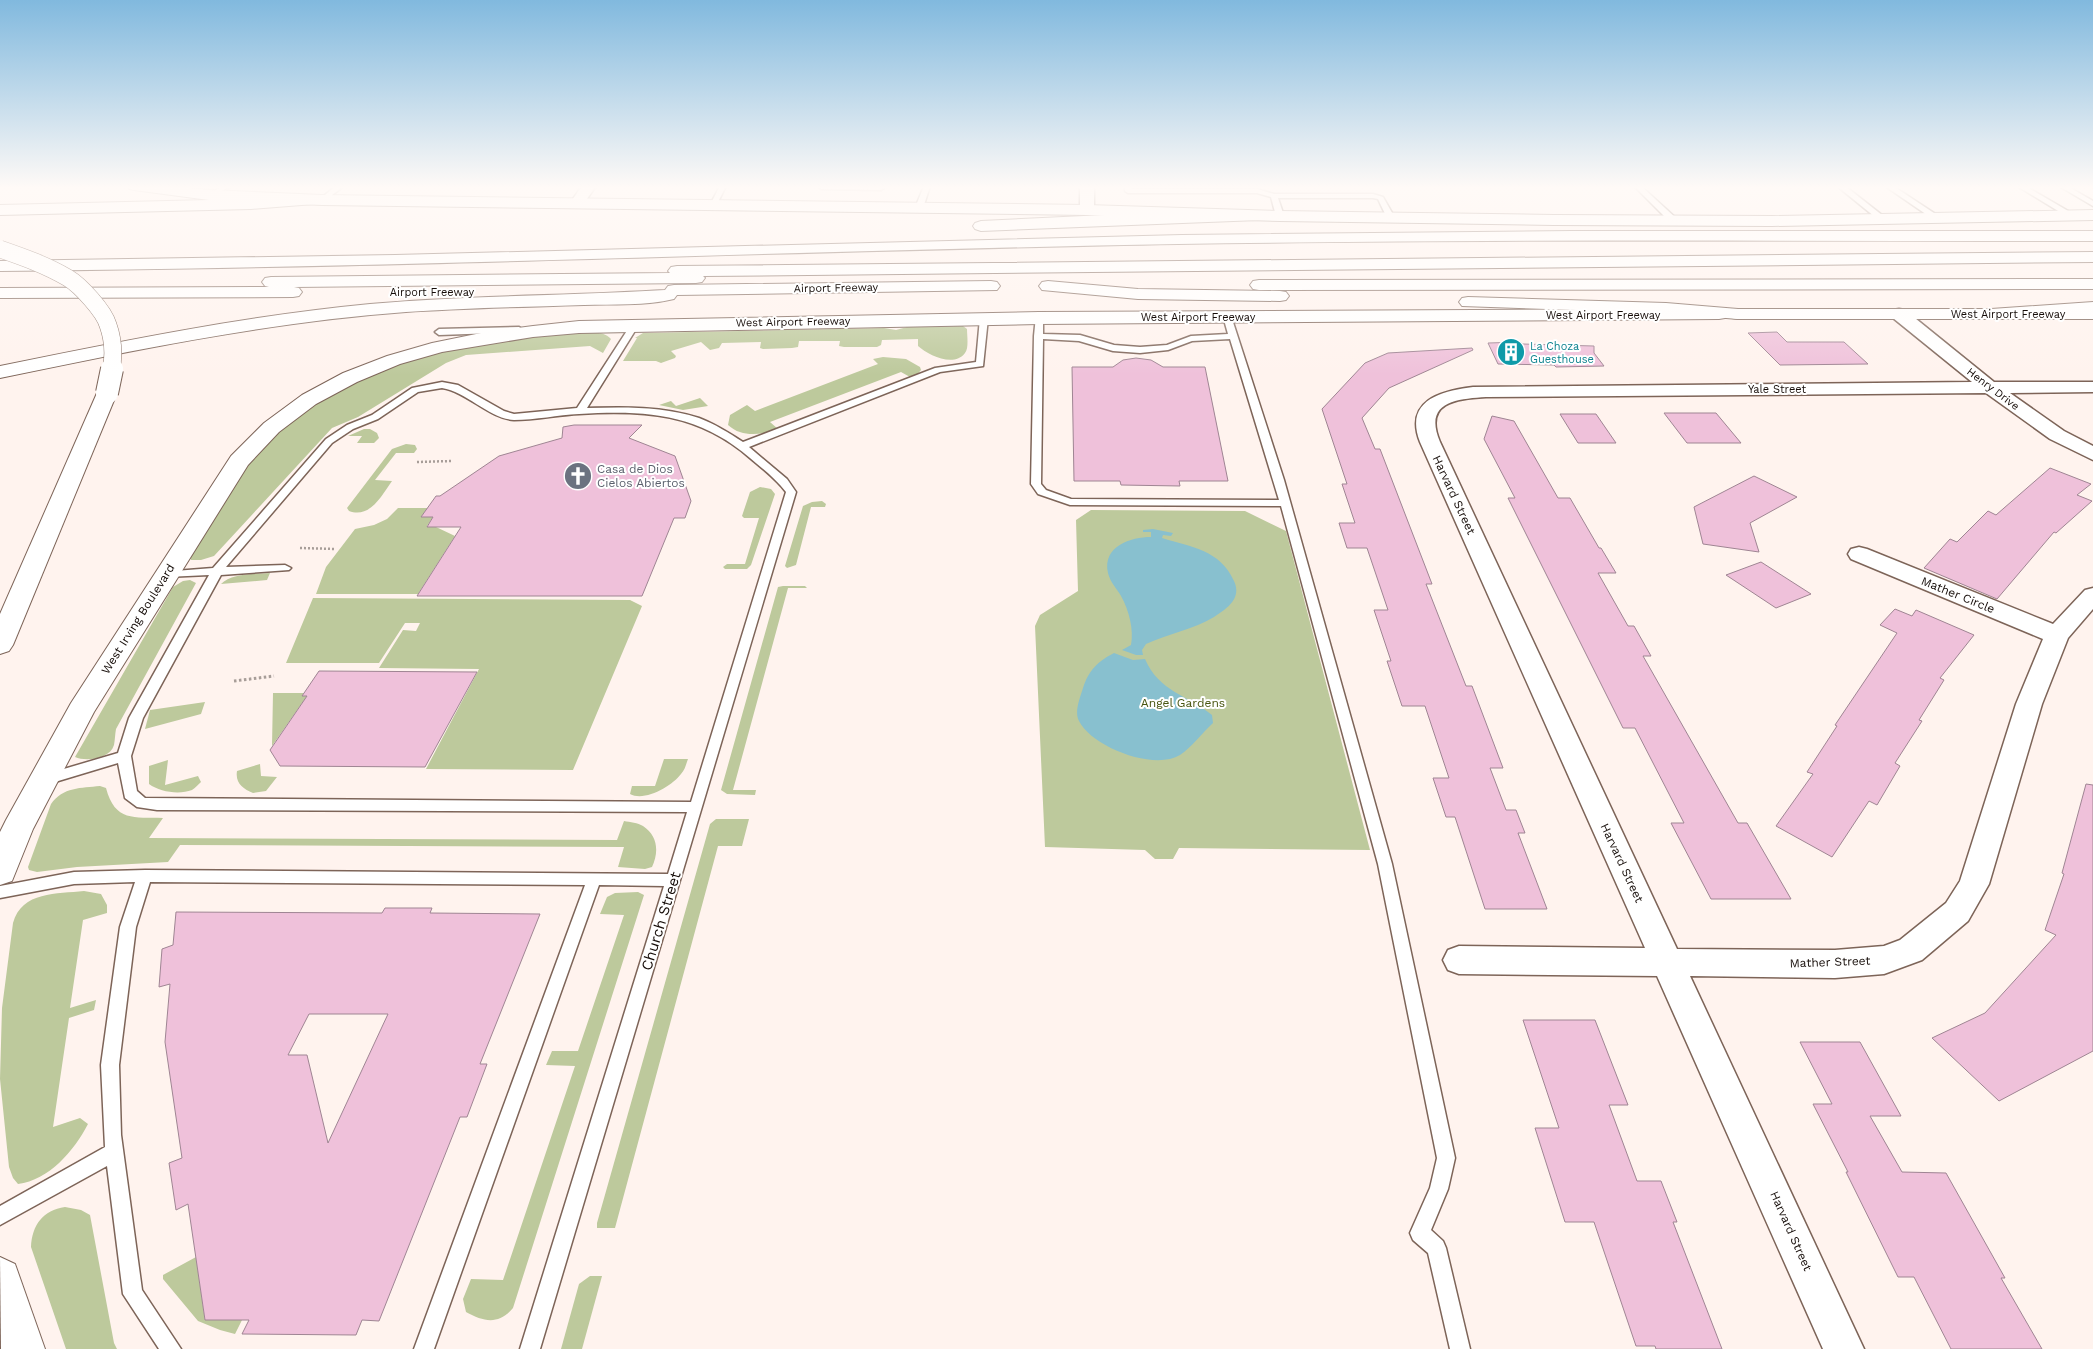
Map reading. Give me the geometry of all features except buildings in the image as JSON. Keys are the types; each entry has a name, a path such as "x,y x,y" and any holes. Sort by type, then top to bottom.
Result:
{"main road":[{"path":"0,249 37,262 70,280 92,300 108,323 114,358 107,393 0,645"},
{"path":"407,261 553,249"},
{"path":"0,266 407,261 792,249"},
{"path":"810,269 929,262 1499,249"},
{"path":"0,275 367,275 810,269 1282,266 1794,258 2093,258"},
{"path":"0,282 456,281 968,274 2093,264"},
{"path":"1028,286 2093,284"},
{"name":"Airport Freeway","path":"0,293 739,290 1009,286"},
{"path":"1048,286 1146,294 1296,296 1666,308 1738,314"},
{"path":"0,372 213,330 309,316 459,304 610,300 739,290"},
{"path":"1991,314 2093,307"},
{"name":"West Airport Freeway","path":"315,396 358,374 410,355 478,339 532,331 634,326 984,318 1038,327 1227,316 2093,314"},
{"name":"West Irving Boulevard","path":"0,872 17,828 81,710 244,454 281,418 315,396"},
{"path":"0,1279 23,1349"}],"street":[{"name":"Henry Drive","path":"1899,314 1989,387 2057,435 2093,454"},
{"name":"Yale Street","path":"1461,393 2093,387"},
{"name":"Harvard Street","path":"1461,393 1442,399 1428,410 1424,418 1430,442 1844,1349"},
{"name":"Mather Circle","path":"1859,554 2057,635"},
{"name":"Mather Street","path":"1459,960 1835,964 1884,960 1911,950 1957,912 1974,884 2029,704 2057,635 2093,595"}],"lane":[{"path":"1227,316 1285,503 1385,864 1446,1158 1438,1189 1420,1233 1436,1248 1460,1349"},
{"path":"695,807 157,806 142,803 130,794 124,756 136,718 217,570 329,441 350,428 375,417 415,390 427,386 456,387 501,413 513,417 580,411 643,410 695,420 719,431 742,446 938,370 980,364 984,318"},
{"path":"580,411 634,326"},
{"path":"1233,336 1191,339 1168,347 1140,350 1113,348 1038,327 1036,484 1042,492 1070,502 1285,503"},
{"path":"439,332 532,331"},
{"name":"Church Street","path":"530,1349 791,492 783,481 742,446"},
{"path":"166,574 285,568"},
{"path":"42,781 124,756"},
{"path":"0,892 74,878 145,876 673,880"},
{"path":"145,876 128,927 110,1065 112,1135 133,1294 171,1349"},
{"path":"424,1349 594,880"},
{"path":"0,1216 114,1152"}],"path":[{"path":"417,462 452,461"},
{"path":"300,548 336,549"},
{"path":"234,681 274,676"}],"green space":[{"path":"963,326 967,329 968,342 965,353 960,357 948,360 934,356 918,346 918,339 882,340 881,345 877,347 844,347 839,346 840,341 799,341 798,347 763,349 760,348 761,342 722,343 719,348 710,350 701,342 671,351 676,356 675,358 661,363 656,361 623,361 637,338 635,338 643,333 884,328 896,330 907,327"},
{"path":"595,333 608,336 611,339 603,353 590,346 466,355 446,363 358,417 332,428 214,556 201,560 191,560 190,554 244,461 269,435 338,387 407,359 500,338"},
{"path":"883,357 906,359 920,367 921,370 916,376 910,377 901,372 770,422 778,429 776,431 751,434 739,432 728,425 730,415 747,405 755,411 878,364 873,359"},
{"path":"700,398 708,406 683,410 659,405 671,401 676,406"},
{"path":"364,429 370,429 377,433 379,438 374,443 357,443 362,436 348,436"},
{"path":"406,444 415,445 417,449 414,453 396,453 375,480 392,481 380,499 363,512 349,511 347,508 392,449"},
{"path":"760,487 771,489 775,494 751,565 747,569 725,569 723,567 727,564 745,564 759,518 744,518 742,516 750,492"},
{"path":"822,501 826,504 825,507 811,507 796,565 787,568 785,566 803,506 812,502"},
{"path":"398,508 428,508 421,517 433,517 427,526 436,527 455,536 418,594 316,594 326,567 355,529 374,525 387,519"},
{"name":"Angel Gardens","path":"1091,510 1245,511 1286,531 1370,850 1179,848 1173,859 1155,859 1145,850 1045,847 1035,626 1040,615 1078,591 1076,520"},
{"path":"270,573 267,580 221,584 225,580 237,576"},
{"path":"190,580 196,583 116,729 112,750 97,758 85,759 75,757 173,587 183,581"},
{"path":"805,586 807,588 788,588 733,790 756,790 755,795 727,794 721,790 778,587"},
{"path":"313,598 630,600 642,606 573,770 426,769 479,669 379,668 403,630 416,631 420,623 405,623 379,663 286,663"},
{"path":"273,693 304,693 302,696 307,696 272,746"},
{"path":"205,702 201,714 145,729 150,710"},
{"path":"664,759 688,759 677,779 665,788 643,796 630,794 632,786 655,786"},
{"path":"168,760 165,785 198,776 201,782 187,792 164,791 153,787 149,784 149,766"},
{"path":"260,764 261,776 277,777 266,791 253,793 240,785 237,779 237,771"},
{"path":"100,786 106,788 110,799 120,812 135,817 163,818 149,838 617,840 624,821 639,824 648,830 656,845 656,856 652,867 645,869 618,867 624,847 180,845 168,862 77,867 37,872 29,870 28,867 51,804 56,798 73,789"},
{"path":"716,819 749,819 742,846 718,846 615,1228 597,1228 710,824"},
{"path":"84,891 101,894 107,905 107,913 83,920 70,1008 96,1000 94,1010 69,1018 53,1127 80,1118 88,1124 76,1144 59,1163 40,1177 18,1184 13,1178 9,1167 0,1079 2,1008 13,923 24,905 32,900 52,894"},
{"path":"638,892 644,895 513,1308 497,1319 485,1320 479,1318 466,1312 463,1299 471,1279 503,1280 575,1066 546,1065 552,1051 578,1051 624,915 600,914 607,897 615,893"},
{"path":"65,1207 81,1210 90,1215 114,1343 117,1349 66,1349 31,1247 36,1225 40,1220 51,1211"},
{"path":"196,1257 205,1320 242,1320 235,1334 198,1321 163,1279 163,1275"},
{"path":"590,1276 602,1276 582,1349 561,1349 579,1284"}],"water":[{"path":"1153,529 1173,533 1171,536 1163,535 1162,538 1204,551 1221,562 1234,581 1236,593 1229,606 1214,617 1198,625 1146,644 1142,650 1143,655 1136,655 1122,650 1131,645 1131,627 1124,602 1109,576 1107,564 1109,556 1120,545 1127,541 1151,537 1151,532 1143,532 1143,530"},
{"path":"1114,653 1133,660 1145,659 1158,679 1166,686 1212,715 1213,723 1180,755 1169,759 1155,760 1125,754 1097,740 1086,731 1079,721 1078,705 1088,676 1098,663"}],"place":[{"name":"La Choza Guesthouse","path":"1511,352"},
{"name":"Casa de Dios Cielos Abiertos","path":"578,476"}]}
